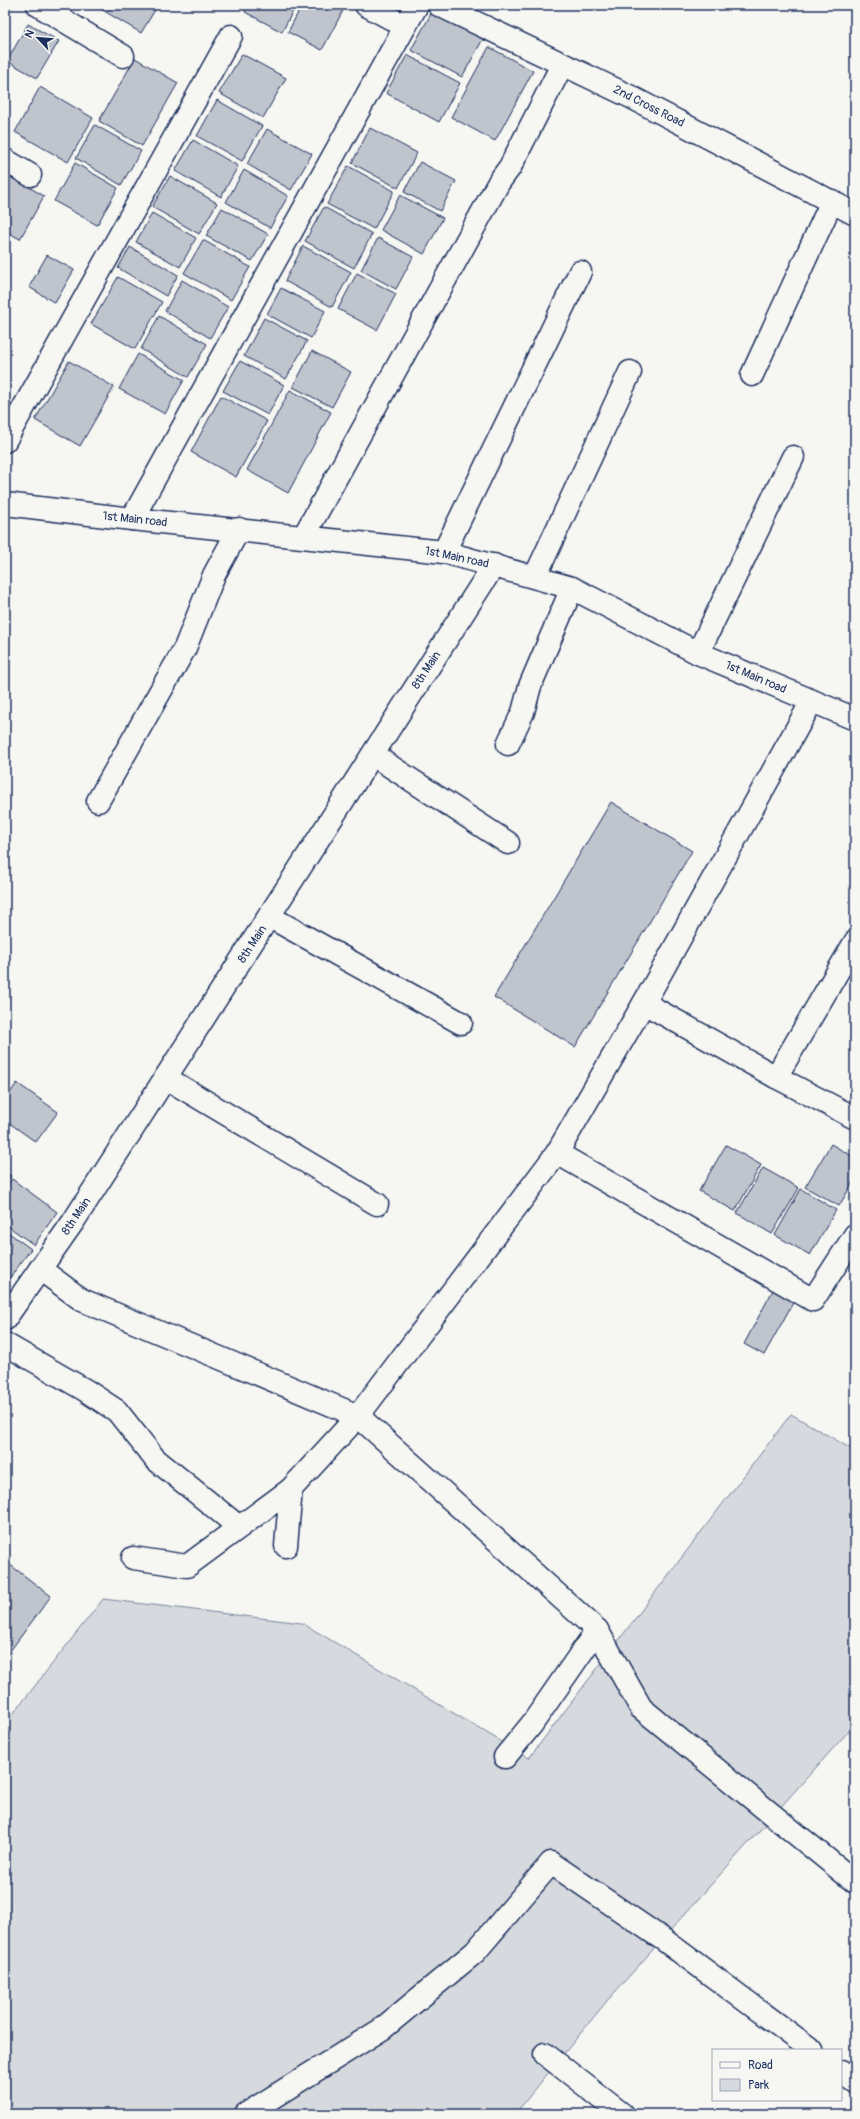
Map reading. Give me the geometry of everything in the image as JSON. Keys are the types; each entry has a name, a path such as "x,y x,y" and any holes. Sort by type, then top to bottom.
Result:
{"street":[{"path":"38,5 123,56"},
{"path":"366,5 404,26"},
{"path":"132,519 417,5"},
{"name":"2nd Cross Road","path":"439,5 629,96 855,214"},
{"path":"5,441 231,36"},
{"path":"304,536 499,182 510,167 562,65"},
{"path":"5,160 30,175"},
{"path":"752,375 832,201"},
{"path":"444,552 580,272"},
{"path":"535,577 630,372"},
{"path":"698,653 793,457"},
{"name":"1st Main road","path":"5,504 444,552 494,564 572,588 698,653 855,719"},
{"path":"98,801 185,648 214,575 239,529"},
{"name":"8th Main","path":"5,1319 77,1215 166,1078 494,564"},
{"path":"508,744 522,712 530,686 572,588"},
{"path":"133,1558 187,1566 291,1489 358,1416 557,1153 644,1003 812,701"},
{"path":"372,755 508,843"},
{"path":"270,917 460,1023"},
{"path":"776,1077 855,942"},
{"path":"644,1003 776,1077 855,1118"},
{"path":"166,1078 377,1204"},
{"path":"557,1153 813,1300 855,1235"},
{"path":"40,1269 82,1300 358,1416 597,1630 642,1708 855,1882"},
{"path":"5,1344 85,1390 117,1411 155,1459 239,1527"},
{"path":"286,1546 291,1489"},
{"path":"505,1758 532,1724 597,1630"},
{"path":"246,2114 382,2029 470,1957 551,1864 664,1940 811,2049"},
{"path":"545,2054 622,2114"},
{"path":"842,2073 855,2082"}],"green space":[{"path":"791,1414 855,1451 855,1724 606,2002 515,2114 5,2114 5,1724 103,1599 302,1623 529,1758"}],"building":[{"path":"94,5 158,5 141,33"},
{"path":"248,5 296,5 282,32 245,12"},
{"path":"302,5 346,5 322,50 288,32"},
{"path":"432,12 483,39 462,77 411,50"},
{"path":"28,24 59,41 37,78 7,61"},
{"path":"489,47 533,71 495,141 451,117"},
{"path":"242,54 286,78 263,118 219,93"},
{"path":"407,55 460,83 439,122 386,93"},
{"path":"135,58 178,83 142,146 99,121"},
{"path":"40,87 93,118 68,162 15,132"},
{"path":"217,100 262,126 242,161 197,136"},
{"path":"95,125 141,151 121,185 76,158"},
{"path":"370,128 417,153 398,188 352,163"},
{"path":"267,129 312,154 291,190 247,164"},
{"path":"193,140 238,166 221,197 175,171"},
{"path":"420,162 456,181 440,211 404,192"},
{"path":"75,163 118,188 97,225 54,201"},
{"path":"348,166 394,191 374,229 327,204"},
{"path":"244,170 288,196 270,228 226,202"},
{"path":"5,173 44,196 20,239 5,231"},
{"path":"170,176 217,203 199,234 152,207"},
{"path":"400,195 443,218 424,254 381,230"},
{"path":"324,207 372,234 354,268 305,241"},
{"path":"222,208 268,234 252,261 206,236"},
{"path":"152,213 196,238 180,267 136,242"},
{"path":"378,238 413,257 396,289 361,270"},
{"path":"203,240 250,267 231,300 184,273"},
{"path":"303,246 351,272 332,307 285,281"},
{"path":"130,247 178,275 166,296 118,268"},
{"path":"47,255 74,270 55,303 29,287"},
{"path":"357,273 396,294 377,330 338,309"},
{"path":"118,277 162,302 135,349 91,324"},
{"path":"182,280 228,307 210,338 165,311"},
{"path":"281,288 325,311 311,338 267,314"},
{"path":"159,316 207,344 188,377 141,349"},
{"path":"264,318 307,341 286,379 244,356"},
{"path":"312,351 351,372 332,407 293,387"},
{"path":"138,354 184,380 165,414 119,389"},
{"path":"69,361 114,387 80,446 35,420"},
{"path":"240,361 284,385 268,415 223,391"},
{"path":"290,390 331,412 288,493 247,470"},
{"path":"221,396 267,421 236,477 191,452"},
{"path":"611,802 692,851 575,1047 494,997"},
{"path":"17,1083 58,1112 36,1142 5,1120 5,1100"},
{"path":"831,1144 855,1158 855,1179 839,1206 805,1187"},
{"path":"726,1145 761,1165 735,1211 699,1191"},
{"path":"763,1168 799,1188 772,1234 737,1213"},
{"path":"5,1172 11,1176 5,1184"},
{"path":"12,1179 57,1212 34,1245 5,1224 5,1188"},
{"path":"801,1189 836,1210 810,1255 775,1235"},
{"path":"5,1230 31,1249 9,1279 5,1277"},
{"path":"773,1290 794,1301 764,1355 744,1344"},
{"path":"5,1561 51,1596 7,1655 5,1654"}]}
